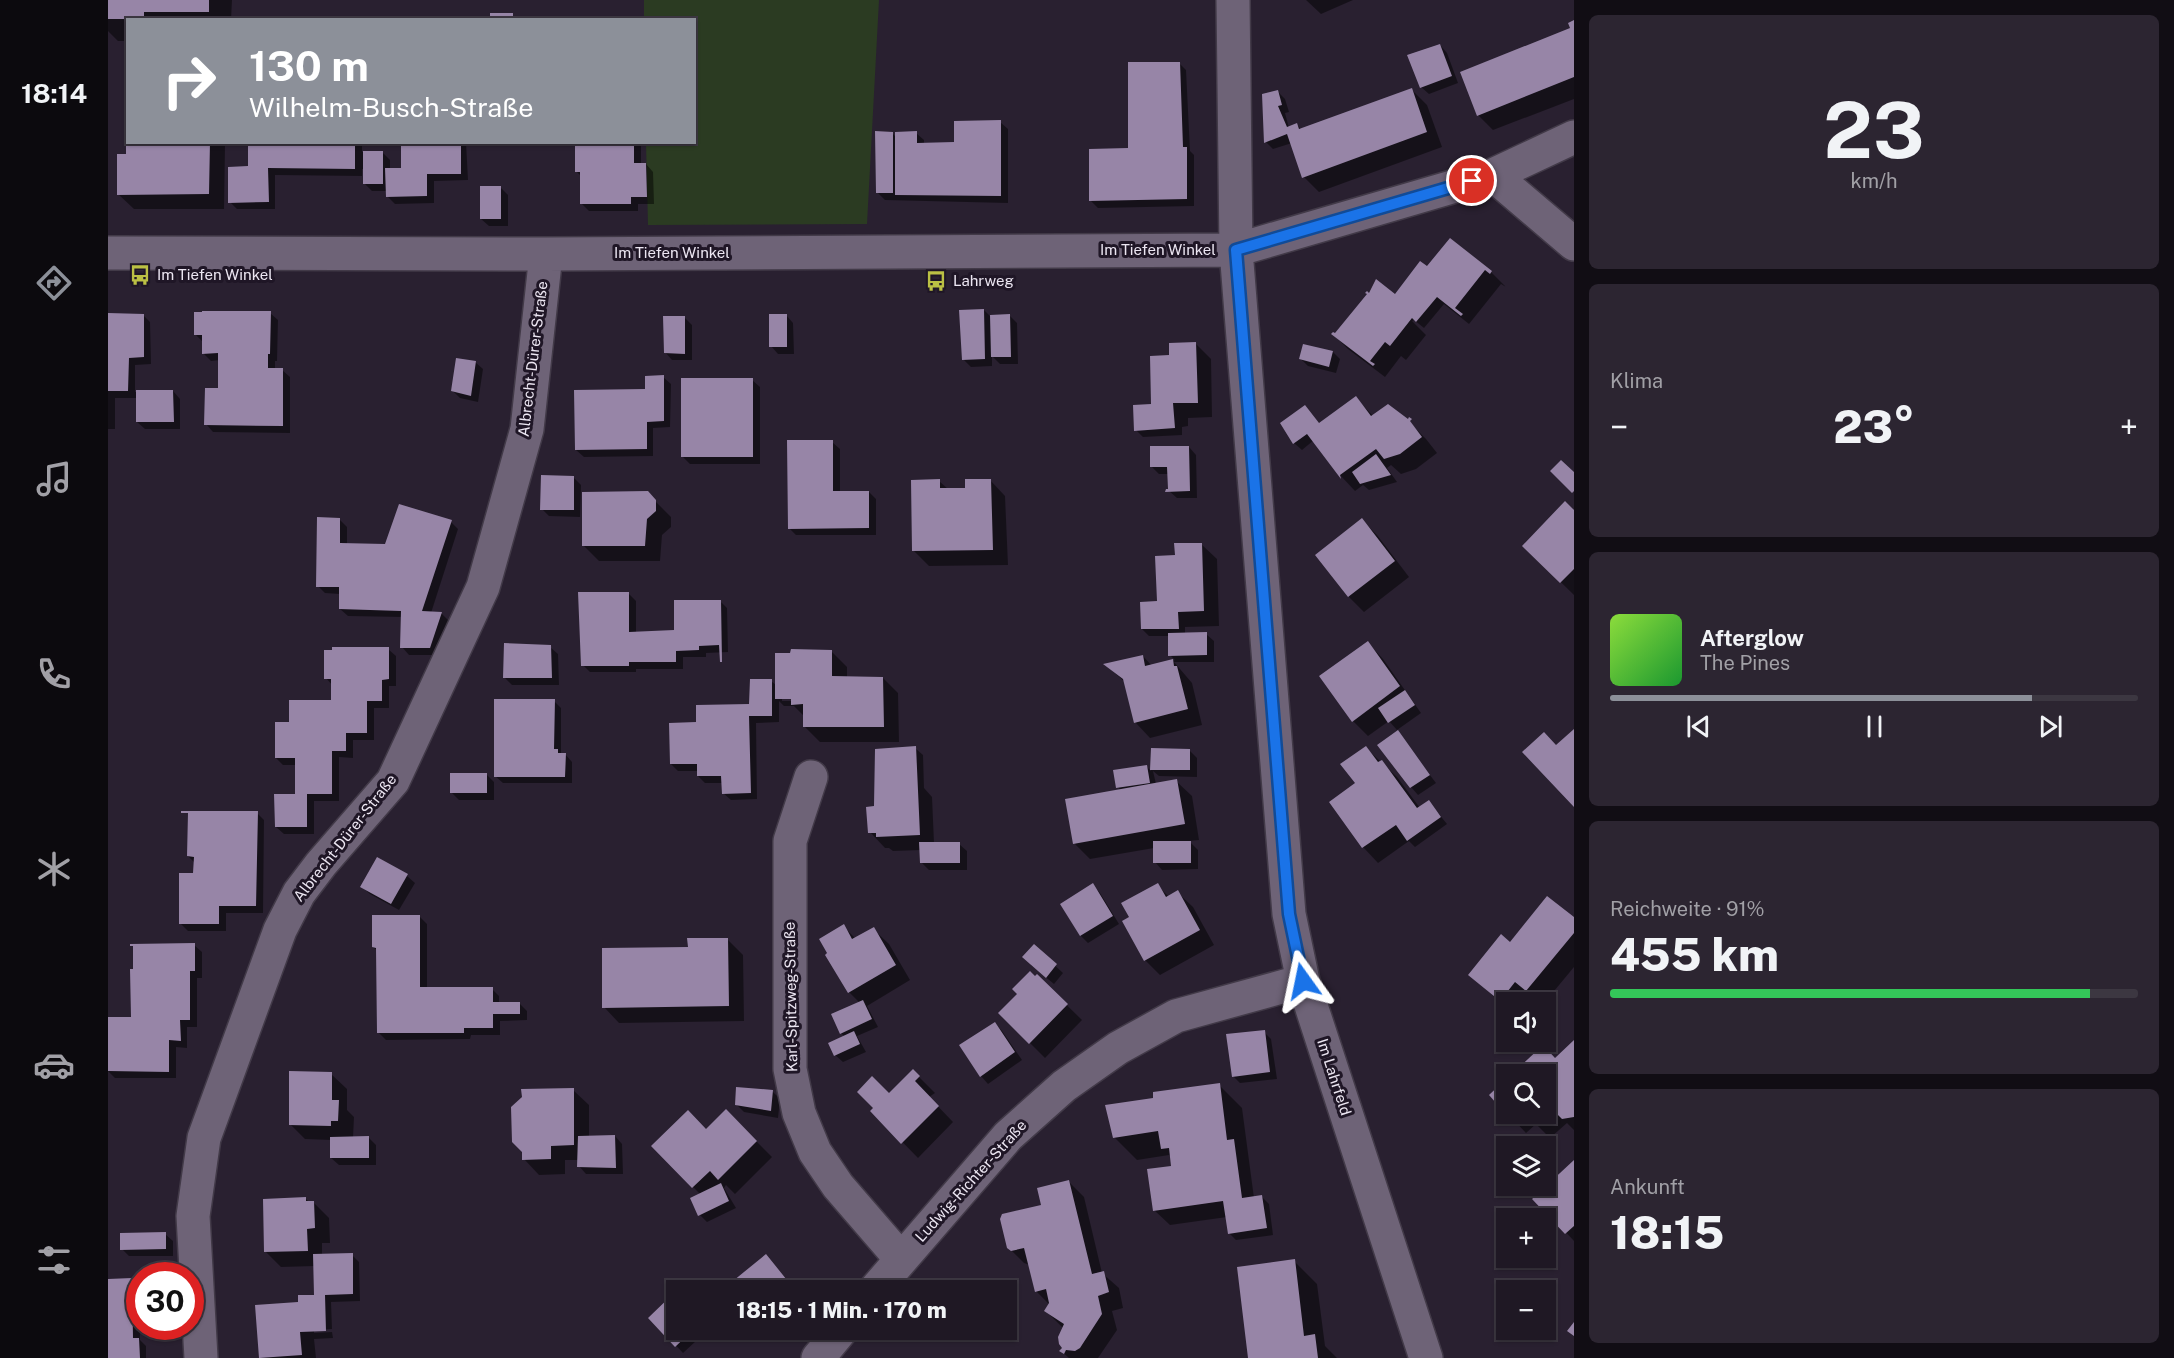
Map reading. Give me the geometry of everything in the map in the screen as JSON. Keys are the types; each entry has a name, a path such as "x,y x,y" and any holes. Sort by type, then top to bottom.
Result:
{"street":[{"path":"1233,0 1236,250"},
{"name":"Im Tiefen Winkel","path":"108,253 546,254 1236,250 1493,175 1574,137"},
{"path":"1493,175 1574,244"},
{"name":"Im Lahrfeld","path":"1236,250 1289,914 1303,981 1426,1358"},
{"name":"Albrecht-Dürer-Straße","path":"201,1358 193,1216 204,1138 280,930 299,893 393,781 483,587 527,429 546,254"},
{"name":"Karl-Spitzweg-Straße","path":"811,777 790,841 790,1069 799,1113 815,1152 838,1186 901,1259"},
{"name":"Ludwig-Richter-Straße","path":"883,1280 1008,1136 1064,1086 1118,1048 1176,1016 1303,981"},
{"path":"818,1358 833,1340"}],"green space":[{"path":"644,0 879,0 867,224 648,225 646,144 696,144 696,18 644,18"}],"building":[{"path":"108,0 209,0 209,12 144,12 144,18 108,19"},
{"path":"490,13 513,13 513,18 490,18"},
{"path":"1574,20 1574,77 1477,116 1460,72 1570,28 1568,23"},
{"path":"1440,44 1452,76 1420,88 1407,55"},
{"path":"1128,62 1180,62 1183,147 1187,147 1187,199 1089,201 1089,149 1128,148"},
{"path":"1412,88 1427,132 1302,178 1287,134 1264,143 1262,94 1278,90 1282,105 1278,106 1287,127 1297,123 1299,129"},
{"path":"1001,120 1001,196 895,195 895,132 917,131 917,143 954,142 954,121"},
{"path":"875,131 893,132 893,193 876,193"},
{"path":"126,144 210,144 209,194 117,195 117,154 126,154"},
{"path":"248,144 355,144 355,169 268,168 269,202 228,203 228,167 248,166"},
{"path":"401,144 461,144 461,174 427,174 427,196 386,197 385,168 401,168"},
{"path":"575,144 634,144 634,163 646,163 647,197 631,197 631,204 580,204 580,172 575,172"},
{"path":"363,151 383,151 383,184 363,184"},
{"path":"480,186 501,186 501,219 480,219"},
{"path":"1450,238 1492,271 1490,274 1485,270 1455,308 1463,314 1461,316 1437,297 1416,322 1412,318 1390,346 1385,342 1370,361 1375,364 1373,366 1331,334 1335,333 1367,294 1365,293 1367,291 1369,293 1376,279 1395,294 1420,261 1427,266"},
{"path":"984,309 985,359 962,360 959,310"},
{"path":"271,311 268,368 283,368 283,426 204,425 205,388 218,388 218,353 202,354 202,335 194,335 194,312"},
{"path":"108,313 144,314 144,357 129,358 128,391 108,391"},
{"path":"769,314 787,314 787,347 769,347"},
{"path":"1010,314 1011,357 991,357 990,315"},
{"path":"663,316 685,316 685,354 664,353"},
{"path":"1196,342 1198,403 1173,403 1175,428 1134,431 1133,405 1151,404 1150,356 1169,355 1169,343"},
{"path":"1303,344 1333,351 1329,367 1299,359"},
{"path":"456,358 476,361 471,396 451,391"},
{"path":"664,375 664,421 647,422 647,449 575,450 574,390 645,389 645,376"},
{"path":"681,378 753,378 753,457 681,457"},
{"path":"136,390 173,390 174,422 136,422"},
{"path":"1356,396 1371,416 1388,404 1408,419 1409,417 1422,437 1400,454 1384,459 1376,449 1340,475 1341,479 1307,434 1293,444 1280,423 1305,405 1319,423"},
{"path":"787,440 833,440 833,491 869,491 869,528 788,529"},
{"path":"1150,446 1189,446 1190,491 1165,492 1168,489 1167,467 1150,467"},
{"path":"1376,454 1391,475 1360,484 1352,472"},
{"path":"1561,460 1574,472 1574,491 1572,493 1550,471"},
{"path":"541,475 574,476 574,510 540,510"},
{"path":"940,479 940,488 965,488 965,479 991,479 993,550 912,551 911,480"},
{"path":"648,491 656,500 656,511 647,519 645,546 582,546 582,492"},
{"path":"1565,501 1574,510 1574,569 1560,583 1522,546"},
{"path":"399,504 452,520 422,611 442,612 430,648 400,648 401,611 339,609 339,587 316,587 317,517 340,518 340,543 385,544"},
{"path":"1362,518 1395,561 1348,597 1315,555"},
{"path":"1174,543 1202,543 1204,611 1178,612 1179,629 1141,629 1140,602 1157,601 1155,556 1175,555"},
{"path":"578,592 629,592 629,632 674,630 674,600 721,600 722,662 720,662 719,645 699,646 699,650 676,651 676,662 629,662 629,666 581,666"},
{"path":"1207,632 1207,655 1168,656 1168,633"},
{"path":"1368,641 1400,686 1352,722 1319,676"},
{"path":"504,643 551,645 552,678 503,678"},
{"path":"332,647 389,647 389,679 382,680 382,701 367,701 367,733 346,733 346,751 332,751 332,794 307,794 307,827 275,827 274,794 295,794 295,758 275,758 275,722 289,722 289,700 331,700 331,679 324,679 324,650 332,650"},
{"path":"791,649 832,650 832,676 883,677 884,727 803,727 803,704 791,705 791,699 775,699 775,653 790,653"},
{"path":"1143,655 1145,666 1173,659 1174,666 1177,666 1188,709 1134,723 1123,679 1103,664"},
{"path":"750,679 772,679 772,716 749,716 751,793 722,794 721,776 697,776 697,764 670,764 669,723 696,722 696,705 749,704"},
{"path":"1405,690 1415,705 1388,723 1378,708"},
{"path":"494,699 555,699 554,749 558,749 558,753 566,753 565,777 494,777"},
{"path":"1574,729 1574,807 1522,752 1544,732 1556,745"},
{"path":"1398,730 1430,775 1410,788 1377,745"},
{"path":"916,746 920,835 876,837 876,833 868,833 866,807 874,806 875,749"},
{"path":"1366,746 1378,762 1382,760 1417,808 1429,800 1441,817 1407,841 1396,825 1362,848 1329,802 1355,783 1340,764"},
{"path":"1151,748 1190,749 1190,770 1150,770"},
{"path":"1147,765 1150,783 1116,788 1113,770"},
{"path":"450,773 487,773 487,793 450,793"},
{"path":"1177,779 1185,824 1073,844 1065,799"},
{"path":"181,811 258,811 256,906 219,906 219,924 179,924 179,873 193,873 194,857 187,856 188,813 181,813"},
{"path":"1153,841 1191,841 1191,863 1153,863"},
{"path":"919,842 960,842 960,863 920,863"},
{"path":"377,857 408,874 391,904 360,887"},
{"path":"1093,883 1113,916 1080,936 1060,904"},
{"path":"1158,883 1166,897 1178,890 1200,930 1144,961 1122,921 1129,917 1121,903"},
{"path":"1547,896 1574,917 1574,933 1526,991 1515,982 1507,992 1496,992 1496,998 1468,975 1501,934 1510,942"},
{"path":"372,915 420,915 420,987 493,987 493,1002 520,1002 520,1014 493,1014 493,1028 464,1028 464,1033 377,1033 376,948 372,947"},
{"path":"844,924 852,939 874,927 896,965 848,993 825,955 827,953 819,939"},
{"path":"687,938 728,938 729,1006 602,1008 602,948 688,947"},
{"path":"195,943 195,971 190,971 190,1020 180,1020 181,1041 169,1040 169,1072 108,1071 108,1017 131,1017 130,969 133,969 133,946 130,944"},
{"path":"1034,944 1057,964 1046,978 1022,957"},
{"path":"1030,971 1035,976 1037,974 1068,1004 1029,1044 998,1013 1017,994 1012,989"},
{"path":"863,1000 872,1019 840,1034 831,1014"},
{"path":"995,1022 1015,1052 980,1077 959,1045"},
{"path":"1265,1030 1270,1072 1232,1077 1226,1034"},
{"path":"854,1031 860,1044 834,1056 828,1043"},
{"path":"1574,1040 1574,1117 1562,1119 1556,1113 1556,1064 1523,1064 1536,1052 1549,1052 1555,1058"},
{"path":"913,1069 920,1076 915,1081 939,1106 901,1144 870,1111 873,1108 857,1092 872,1076 889,1093"},
{"path":"289,1071 332,1072 332,1100 339,1100 338,1121 331,1121 331,1126 289,1125"},
{"path":"1220,1083 1227,1140 1234,1139 1242,1198 1262,1195 1267,1228 1228,1234 1223,1201 1153,1211 1147,1169 1171,1166 1169,1148 1161,1149 1158,1131 1113,1138 1105,1105 1153,1098 1153,1092"},
{"path":"736,1087 773,1090 771,1111 735,1105"},
{"path":"574,1088 574,1145 551,1146 551,1159 522,1160 522,1152 512,1142 511,1107 522,1097 521,1089"},
{"path":"1496,1088 1496,1103 1489,1095"},
{"path":"726,1109 757,1141 718,1180 710,1171 692,1188 651,1146 688,1110 706,1129"},
{"path":"615,1135 616,1168 577,1167 578,1136"},
{"path":"369,1136 369,1158 330,1158 330,1137"},
{"path":"1574,1160 1574,1226 1565,1234 1556,1224 1556,1208 1540,1208 1532,1199 1535,1196 1556,1196 1556,1177"},
{"path":"1069,1180 1092,1274 1104,1271 1109,1292 1098,1296 1102,1314 1080,1348 1075,1351 1066,1350 1064,1354 1059,1351 1062,1348 1058,1337 1064,1324 1044,1311 1049,1303 1046,1289 1035,1292 1024,1248 1011,1251 1007,1248 1000,1219 1002,1214 1041,1205 1037,1188"},
{"path":"721,1183 729,1201 698,1216 690,1198"},
{"path":"306,1197 306,1201 314,1201 315,1228 307,1229 308,1251 264,1252 263,1199"},
{"path":"166,1232 166,1249 120,1250 120,1233"},
{"path":"353,1253 353,1294 325,1295 326,1331 300,1332 302,1355 259,1358 255,1305 298,1302 298,1295 314,1295 313,1254"},
{"path":"766,1254 787,1280 734,1280"},
{"path":"1295,1259 1304,1336 1315,1334 1318,1358 1248,1358 1237,1267"},
{"path":"126,1278 126,1340 139,1340 140,1358 108,1358 108,1279"},
{"path":"666,1301 666,1337 648,1318"},
{"path":"1574,1322 1574,1336 1567,1331"},
{"path":"668,1340 682,1340 675,1347"}],"place":[{"name":"Im Tiefen Winkel","path":"140,275"},
{"name":"Lahrweg","path":"936,281"}],"route":[{"path":"1303,981 1289,914 1236,250 1472,181"}]}
